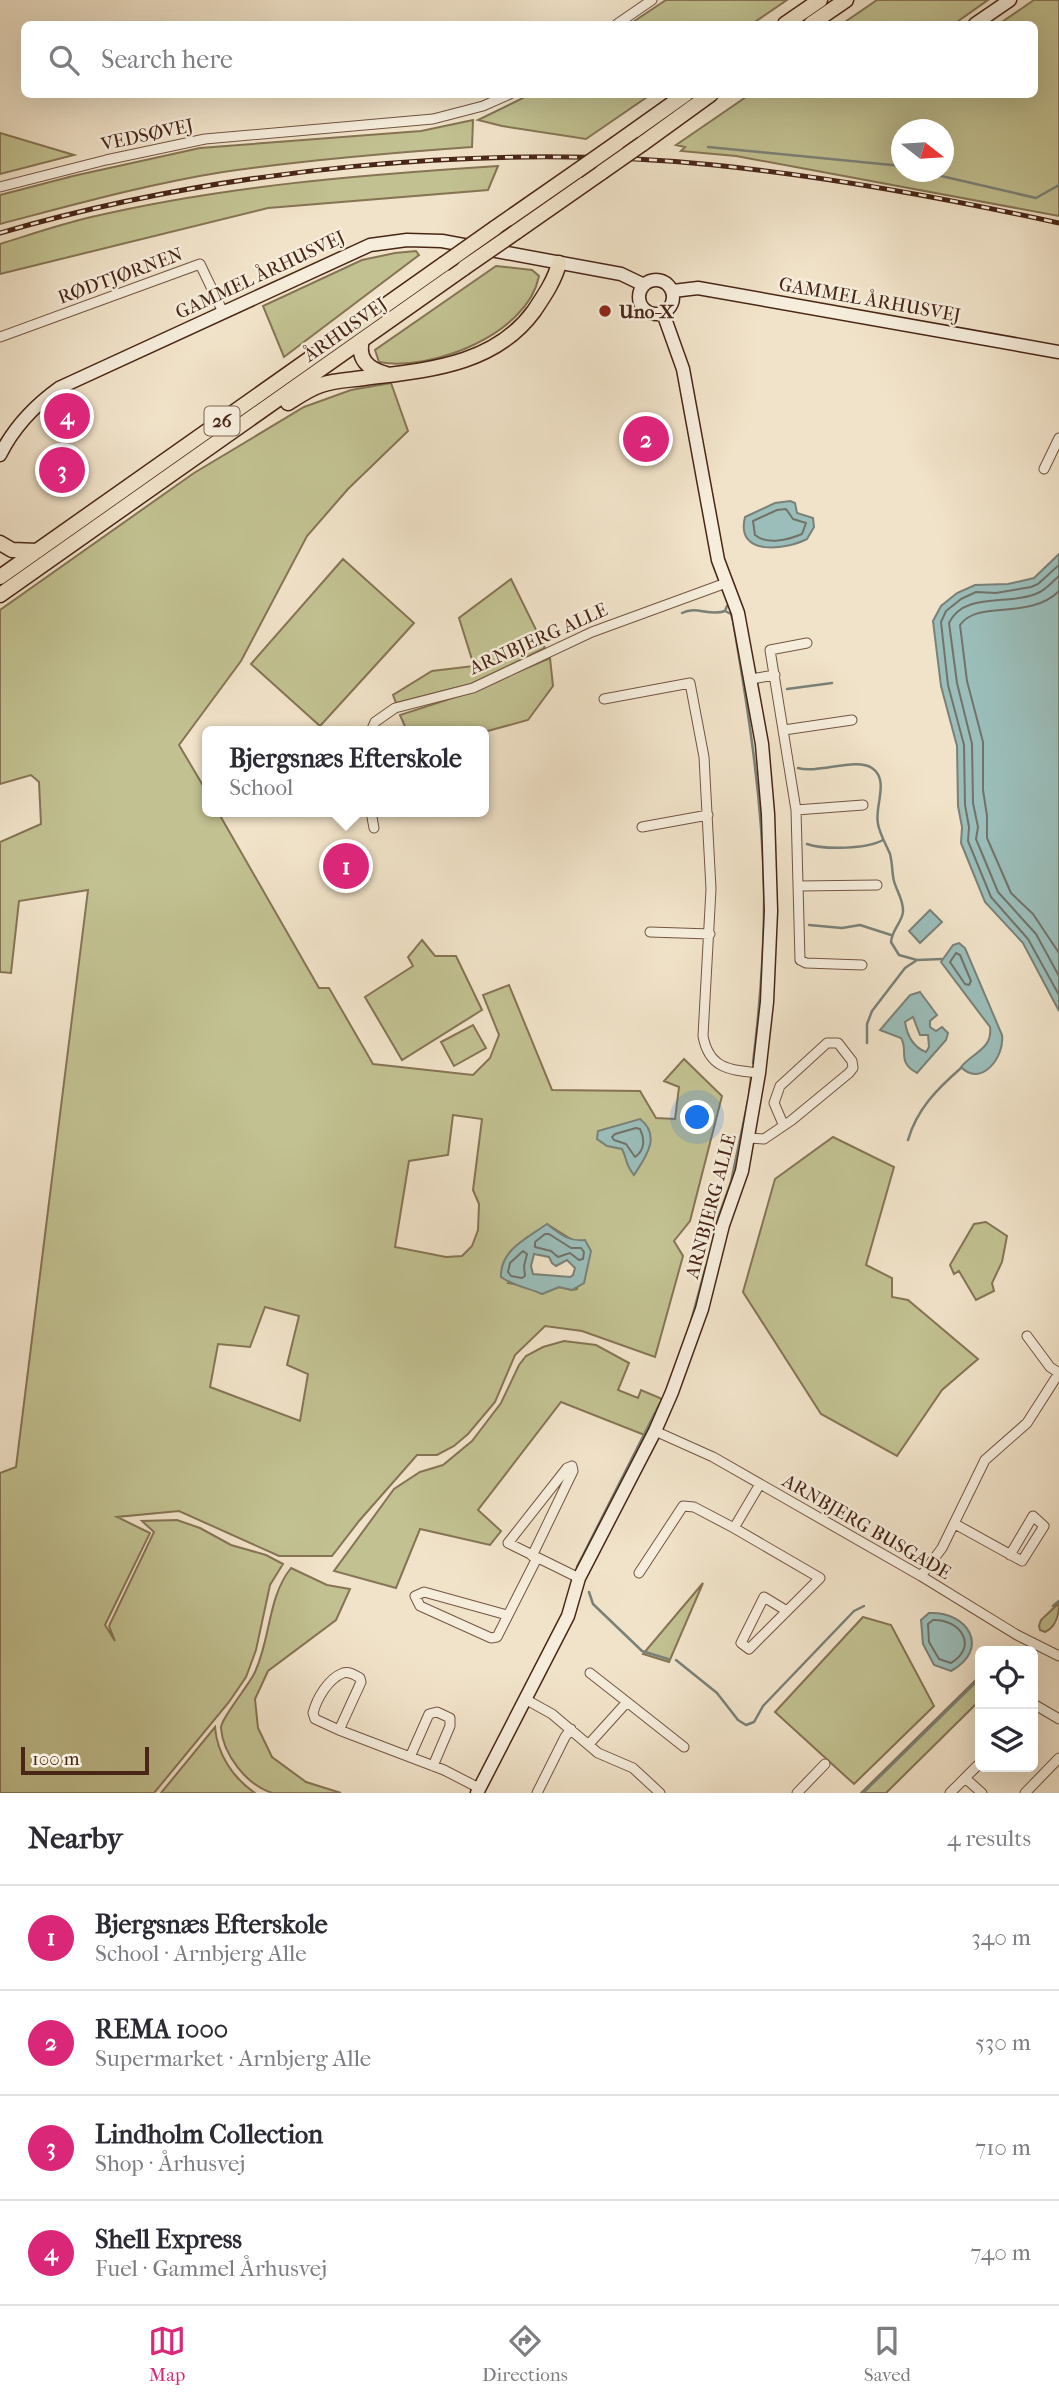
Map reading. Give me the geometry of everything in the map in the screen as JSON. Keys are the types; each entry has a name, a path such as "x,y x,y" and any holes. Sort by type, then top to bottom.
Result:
{"main road":[{"path":"789,21 820,0"},
{"path":"816,21 846,0"},
{"name":"ÅRHUSVEJ","path":"0,577 680,98"},
{"name":"ÅRHUSVEJ","path":"0,595 705,98"},
{"path":"191,461 309,390 332,382 456,364 502,342 529,317 542,299 559,263"},
{"path":"362,340 360,353 366,365 388,374"},
{"path":"0,543 12,550 37,551"}],"street":[{"path":"621,21 652,0"},
{"path":"979,21 1010,0"},
{"name":"VEDSØVEJ","path":"0,187 106,160 205,139 433,119 483,106 501,98"},
{"name":"GAMMEL ÅRHUSVEJ","path":"2,446 38,403 59,388 370,245 407,240 442,241 621,274 644,285"},
{"name":"RØDTJØRNEN","path":"0,337 200,264 223,313"},
{"path":"658,279 667,283 673,291 673,303 663,313 653,314 641,304 639,294 644,285 658,279"},
{"name":"GAMMEL ÅRHUSVEJ","path":"673,291 698,288 1059,352"},
{"name":"ARNBJERG ALLE","path":"478,1791 568,1616 579,1578 655,1431 682,1367 698,1321 723,1225 742,1171 759,1073 767,1002 771,886 762,744 738,613 718,560 683,369 663,313"},
{"path":"1044,469 1059,438"},
{"path":"1051,455 1059,465"},
{"name":"ARNBJERG ALLE","path":"373,726 395,708 472,688 592,632 726,583"},
{"path":"807,643 770,650 796,810 800,960 806,963 862,965"},
{"path":"751,679 775,675"},
{"path":"604,699 690,682 704,757 708,815 711,889 703,1036 705,1049 711,1058 726,1068 759,1073"},
{"path":"784,730 852,720"},
{"path":"796,810 863,805"},
{"path":"642,827 708,815"},
{"path":"372,817 374,828"},
{"path":"799,886 877,885"},
{"path":"650,932 710,934"},
{"path":"749,1138 764,1139 792,1120 853,1068 852,1061 838,1043 827,1043 780,1086 774,1103 783,1125"},
{"path":"921,1576 943,1548 985,1460 1027,1423 1059,1373 1050,1367 1027,1336"},
{"name":"ARNBJERG BUSGADE","path":"655,1431 713,1457 921,1576 1017,1635 1059,1656"},
{"path":"508,1615 424,1592 415,1596 420,1606 491,1638 497,1637 508,1615 535,1557 573,1471 572,1466 567,1468 508,1543 535,1557 579,1578"},
{"path":"734,1528 760,1484"},
{"path":"639,1573 683,1506 694,1507 820,1578 787,1611 749,1649 741,1643 764,1597 787,1611"},
{"path":"955,1524 1010,1555 1022,1561 1044,1526 1033,1516 1010,1555"},
{"path":"339,1730 361,1682 360,1678 348,1673 323,1690 313,1713 315,1719 339,1730 433,1766 478,1791"},
{"path":"590,1673 684,1747"},
{"path":"525,1699 552,1714 598,1753 633,1768 660,1793"},
{"path":"589,1744 627,1702"},
{"path":"1034,1709 1037,1706 1059,1719"},
{"path":"410,1757 429,1714 437,1712 450,1718 450,1726 433,1766"},
{"path":"537,1793 565,1737 572,1729"},
{"path":"1024,1793 1059,1758"},
{"path":"797,1793 825,1764"},
{"path":"950,1793 975,1768"},
{"path":"965,1778 982,1793"}],"shaded area":[{"path":"666,0 787,0 756,21 634,21"},
{"path":"877,0 988,0 958,21 846,21"},
{"path":"1034,0 1059,0 1059,216 736,156 681,151 685,147 676,145 745,98 1038,98 1038,21 1003,21"},
{"path":"523,98 646,98 586,139 478,120"},
{"path":"473,120 472,147 347,157 223,172 83,202 0,224 0,195 200,148 421,131"},
{"path":"0,133 74,155 0,174"},
{"path":"498,166 488,190 268,208 0,274 0,244 76,221 137,207 291,183"},
{"path":"416,251 419,255 284,357 263,306 362,260"},
{"path":"496,266 532,270 539,276 531,297 517,315 497,331 450,354 400,364 379,362 375,350"},
{"path":"391,383 408,431 348,489 307,536 241,661 179,745 202,784 202,817 221,817 319,988 329,988 373,1064 473,1075 490,1058 499,1035 483,995 509,985 552,1090 640,1091 656,1118 675,1119 679,1087 664,1081 684,1059 722,1096 690,1221 674,1241 683,1256 655,1357 582,1331 545,1326 515,1355 495,1402 468,1434 437,1455 417,1455 332,1556 279,1556 179,1511 117,1517 150,1533 105,1625 115,1641 109,1626 154,1532 142,1521 177,1520 200,1528 231,1545 266,1555 283,1564 270,1585 256,1650 246,1677 229,1702 154,1793 0,1793 0,1473 16,1467 88,890 19,901 11,973 0,972 0,842 41,824 39,782 31,775 0,784 0,610 194,473 304,407 351,390","holes":["453,1115 482,1119 473,1190 479,1204 478,1230 472,1246 462,1256 446,1257 395,1247 409,1161 448,1155","640,1120 625,1155 622,1149 626,1124","547,1224 574,1241 577,1289 559,1287 542,1294 526,1286 508,1283","265,1307 299,1316 287,1365 308,1374 300,1421 210,1387 218,1344 250,1347"]},
{"path":"343,559 414,623 320,726 251,664"},
{"path":"511,579 545,648 471,684 396,703 393,695 432,671 474,666 459,618"},
{"path":"550,658 553,686 528,720 489,731 489,726 405,726 400,715 474,691"},
{"path":"422,940 435,956 456,956 482,1010 402,1060 365,997 413,966 408,957"},
{"path":"473,1025 486,1048 454,1066 441,1042"},
{"path":"833,1137 894,1167 866,1265 892,1278 892,1297 908,1300 978,1359 942,1390 897,1456 821,1414 743,1292 775,1179"},
{"path":"986,1222 1007,1236 1002,1262 992,1283 994,1291 976,1300 959,1271 954,1274 950,1265 974,1224"},
{"path":"564,1341 596,1345 629,1363 618,1390 638,1398 641,1390 660,1398 663,1403 647,1436 561,1402 478,1510 501,1531 490,1545 420,1529 396,1588 334,1571 394,1489 420,1472 443,1465 472,1441 501,1403 526,1356 543,1347"},
{"path":"291,1568 327,1585 350,1589 336,1620 268,1671 255,1699 258,1728 272,1757 306,1782 341,1793 272,1793 263,1789 238,1768 223,1738 222,1724 254,1674 264,1647 277,1592"},
{"path":"703,1583 669,1662 643,1654"},
{"path":"1059,1603 1054,1624 1045,1632 1040,1630 1041,1620"},
{"path":"863,1617 891,1625 934,1706 854,1784 775,1712"},
{"path":"975,1681 975,1705 886,1793 861,1793"},
{"path":"215,1727 219,1747 233,1773 255,1793 161,1793"}],"water":[{"path":"775,503 795,503 797,513 813,518 814,527 807,539 787,546 764,547 748,539 744,530 745,517"},
{"path":"1059,554 1059,1011 1023,943 985,902 961,843 957,746 941,686 933,621 941,606 957,593 975,585 1008,584 1034,578"},
{"path":"930,910 942,922 920,943 909,931"},
{"path":"959,943 965,948 1002,1035 1002,1044 996,1060 984,1072 976,1074 961,1067 985,1046 990,1027 941,962 953,945"},
{"path":"920,992 937,1015 930,1021 930,1027 936,1031 942,1027 948,1033 946,1040 917,1073 905,1060 901,1038 880,1030 910,995","holes":["913,1017 920,1035 928,1035 929,1047 926,1052 911,1040 905,1022"]},
{"path":"640,1119 647,1126 651,1140 647,1154 634,1175 622,1149 607,1146 597,1139 598,1131"},
{"path":"547,1224 569,1238 585,1240 591,1251 584,1283 572,1290 559,1287 542,1294 501,1277 505,1259 510,1252","holes":["534,1254 549,1257 556,1266 567,1260 575,1268 573,1275 533,1274 531,1266"]},
{"path":"929,1613 955,1618 970,1633 970,1652 963,1662 951,1671 934,1665 923,1644 921,1620"}],"waterway":[{"path":"708,147 891,165"},
{"path":"954,179 1036,198 1059,185"},
{"path":"727,606 725,611 731,614 733,621 749,720 763,853 763,953 753,1063"},
{"path":"682,613 693,610 714,613 725,611"},
{"path":"787,689 832,683"},
{"path":"798,768 815,769 857,764 872,768 877,773 881,787 878,824 890,854 894,880 903,907 891,942 899,955 917,960"},
{"path":"807,844 846,848 883,840"},
{"path":"809,925 842,928 860,925 891,935"},
{"path":"867,1043 867,1024 872,1011 905,968 917,960 942,959"},
{"path":"908,1140 929,1100 961,1068"},
{"path":"749,1095 751,1078"},
{"path":"713,1241 731,1182 748,1101"},
{"path":"690,1325 706,1266"},
{"path":"577,1567 660,1403"},
{"path":"589,1592 593,1604 642,1651 668,1659"},
{"path":"1053,1606 1059,1601"},
{"path":"676,1660 717,1693 738,1720 746,1725 754,1722 763,1706 854,1611 864,1606"},
{"path":"863,1793 975,1683"}],"railway":[{"path":"0,233 172,192 262,177 354,166 537,157 627,159 758,170 888,189 1059,223"}],"place":[{"name":"Uno-X","path":"605,311"},
{"name":"Shell Express","path":"67,416"},
{"name":"REMA 1000","path":"646,439"},
{"name":"Lindholm Collection","path":"62,470"},
{"name":"Bjergsnæs Efterskole","path":"346,866"}]}
